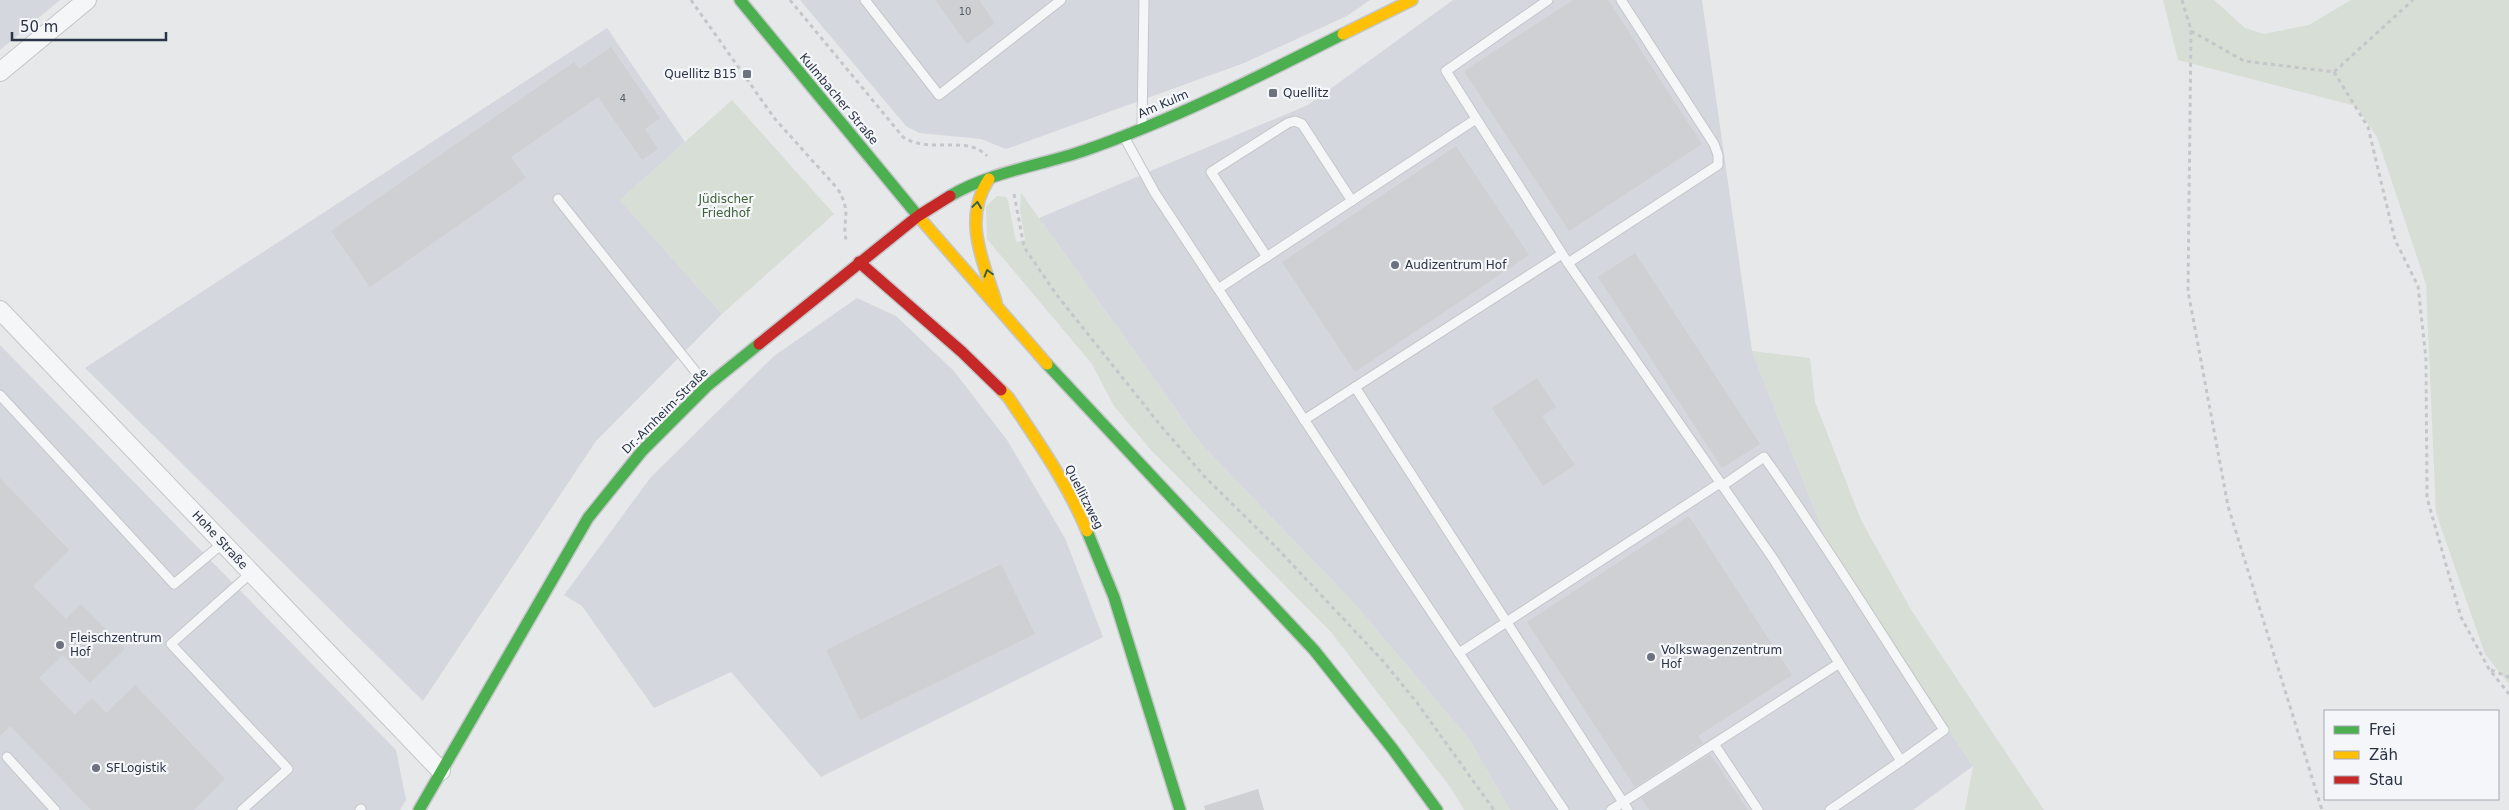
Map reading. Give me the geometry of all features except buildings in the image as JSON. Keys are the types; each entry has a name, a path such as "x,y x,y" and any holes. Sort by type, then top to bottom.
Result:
{"main road":[{"name":"Kulmbacher Straße","path":"740,0 999,311 1162,491 1314,650 1392,748 1437,810"},
{"name":"Am Kulm","path":"918,216 953,194 992,177 1083,151 1267,74 1401,3"},
{"path":"992,177 977,200 975,223 999,311"},
{"name":"Dr.-Arnheim-Straße","path":"419,810 588,518 642,451 707,386 918,216"},
{"name":"Quellitzweg","path":"859,262 962,352 1001,391 1043,449 1079,514 1114,597 1180,810"}],"street":[{"path":"0,72 87,0"},
{"name":"Hohe Straße","path":"0,310 441,771"}],"lane":[{"path":"865,0 939,95 1061,0"},
{"path":"1142,127 1144,0"},
{"path":"1548,0 1446,71 1562,254 1774,560 1838,664 1902,761"},
{"path":"1568,263 1718,165 1718,155 1714,144 1621,0"},
{"path":"1218,289 1476,119"},
{"path":"1267,257 1211,172 1288,123 1295,122 1302,124 1352,201"},
{"path":"1123,135 1146,178 1218,289 1564,810"},
{"path":"558,199 707,386"},
{"path":"1304,420 1562,254"},
{"path":"1355,387 1626,806"},
{"path":"0,395 174,584 223,543"},
{"path":"1459,653 1764,457 1805,515 1834,564 1944,730 1830,810"},
{"path":"242,810 288,769 172,644 251,573"},
{"path":"1611,810 1626,806 1714,744 1838,664"},
{"path":"1714,744 1758,810"},
{"path":"7,757 55,810"}],"path":[{"path":"691,0 746,75 775,119 837,188 845,201 848,216 845,229 846,241 859,262"},
{"path":"790,0 903,137 918,145 968,146 981,150 986,156 992,177"},
{"path":"2182,0 2191,30 2188,290 2228,506 2322,810"},
{"path":"2191,30 2244,61 2334,72 2413,0"},
{"path":"2334,72 2368,127 2395,240 2418,286 2426,358 2427,498 2461,617 2489,669 2509,694"},
{"path":"849,85 855,81"},
{"path":"1012,171 1014,205 1020,237 1024,247 1056,294 1161,426 1199,470 1296,567 1383,661 1418,704 1494,810"},
{"path":"2489,669 2509,677"}],"shaded area":[{"path":"0,0 60,0 0,50"},
{"path":"800,0 1370,0 1347,16 1244,63 1006,149 981,139 919,133 906,126"},
{"path":"1453,0 1702,0 1752,351 1832,554 1973,766 1913,810 1510,810 1469,739 1353,602 1200,443 1039,218 1308,105"},
{"path":"607,28 685,142 620,200 722,314 596,441 423,701 85,368"},
{"path":"857,298 896,316 954,371 1007,440 1065,538 1103,637 821,777 731,672 654,708 582,606 564,595 651,477 774,356"},
{"path":"0,345 396,750 406,800 400,810 0,810"}],"green space":[{"path":"2163,0 2214,0 2245,28 2264,34 2309,25 2351,0 2509,0 2509,684 2485,654 2436,513 2426,284 2377,137 2356,106 2178,60"},
{"name":"Jüdischer Friedhof","path":"732,100 834,214 722,314 620,200"},
{"path":"1021,193 1200,443 1353,602 1469,739 1510,810 1464,810 1450,787 1331,632 1151,450 1114,406 1092,364 987,239 986,207 997,196 1006,197 1008,201 1016,242 1025,240 1020,210"},
{"path":"1752,351 1810,358 1815,402 1861,520 1910,608 2044,810 1965,810 1973,766 1832,554"}],"traffic: fast":[{"path":"740,0 918,216"},
{"path":"950,196 998,175 1083,151 1150,126 1247,82 1343,34"},
{"path":"419,810 588,518 642,451 707,386 759,344"},
{"path":"1047,364 1314,650 1392,748 1437,810"},
{"path":"1087,531 1114,597 1180,810"}],"traffic: slow":[{"path":"1343,34 1412,0"},
{"path":"989,179 981,194 976,224 981,255 996,302"},
{"path":"918,216 1047,364"},
{"path":"1001,390 1008,397 1051,462 1087,531"}],"traffic: jam":[{"path":"759,344 918,216 950,196"},
{"path":"859,262 962,352 1001,390"}],"place":[{"name":"Quellitz B15","path":"747,74"},
{"name":"Quellitz","path":"1273,93"},
{"name":"Audizentrum Hof","path":"1395,265"},
{"name":"Fleischzentrum Hof","path":"60,645"},
{"name":"Volkswagenzentrum Hof","path":"1651,657"},
{"name":"SFLogistik","path":"96,768"}]}
